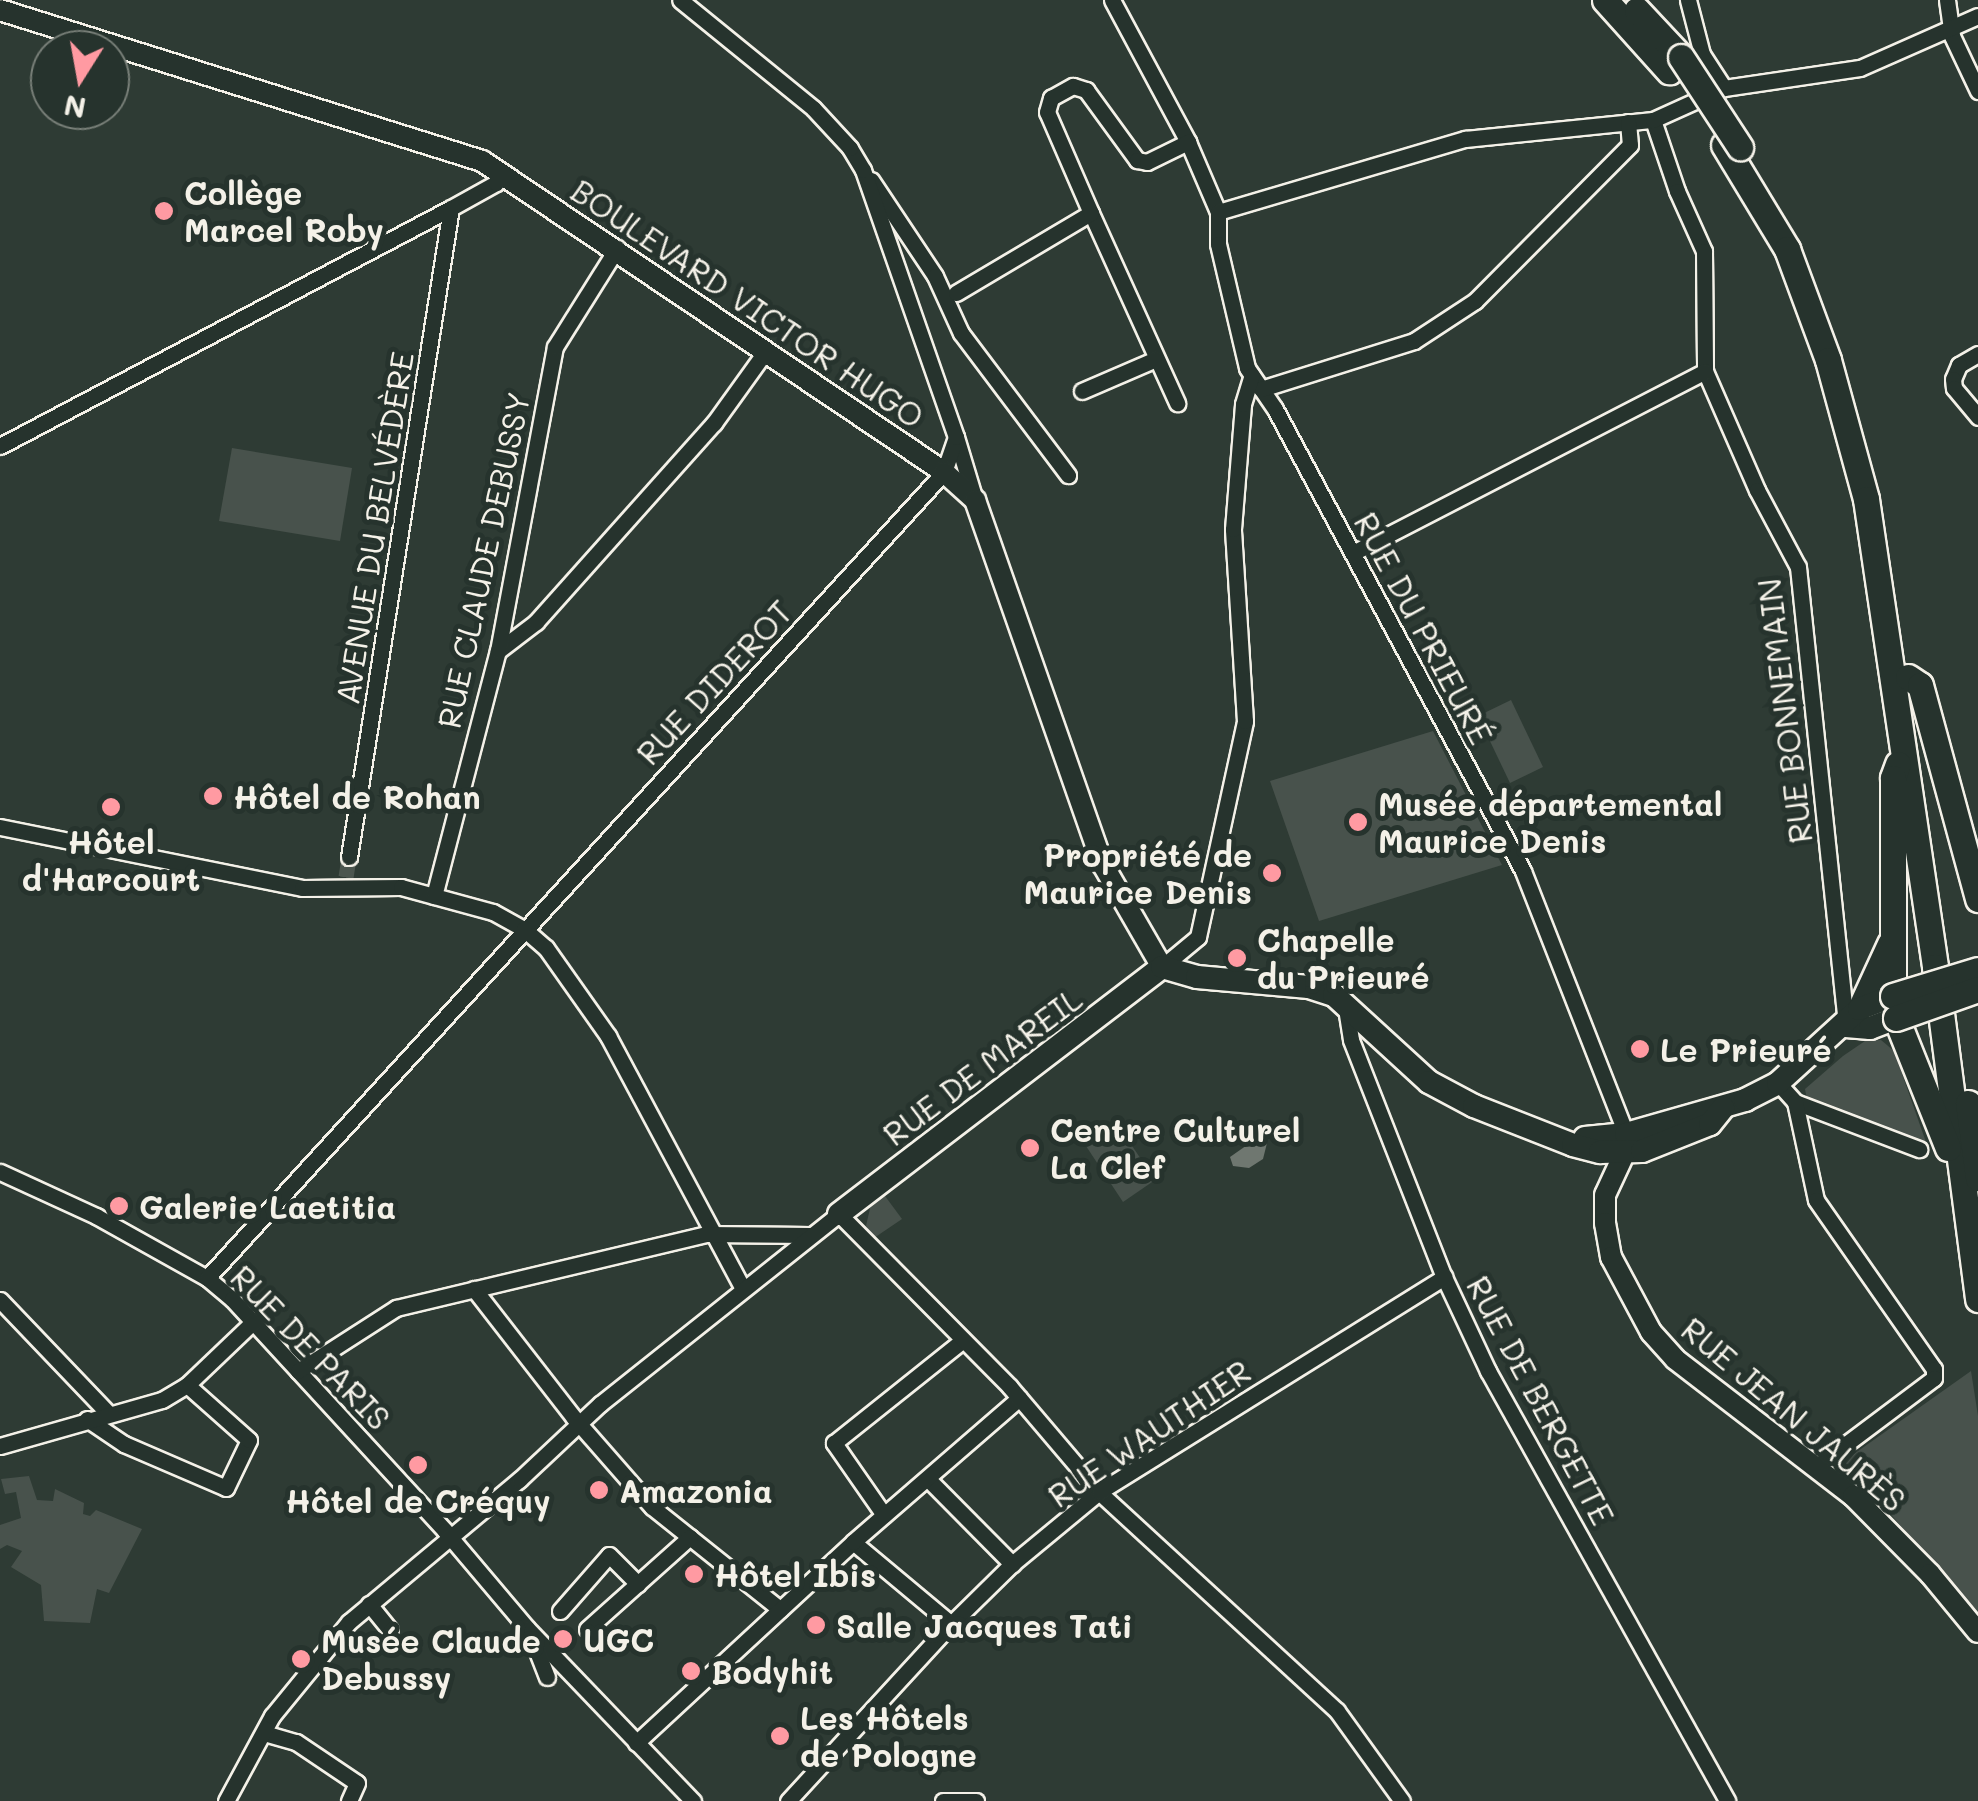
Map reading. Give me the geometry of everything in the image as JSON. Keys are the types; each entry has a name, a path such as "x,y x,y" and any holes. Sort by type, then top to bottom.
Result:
{"main road":[{"path":"1605,0 1675,64"},
{"path":"1628,0 1781,217 1839,344 1882,496 1969,1176 1978,1299"},
{"path":"1732,146 1787,249 1844,411 1866,499 1969,1176"},
{"path":"1908,678 1920,685 1978,899"},
{"path":"1903,750 1892,778 1890,940 1894,1007 1969,1176"},
{"path":"1162,967 1196,978 1319,989 1429,1082 1474,1106 1600,1152 1626,1143 1655,1148 1710,1124 1723,1108 1778,1083 1853,1018 1890,940"},
{"name":"RUE DE MAREIL","path":"838,1214 1162,967"},
{"path":"1894,1007 1978,970"},
{"path":"1853,1018 1978,989"}],"street":[{"path":"680,0 813,108 850,148 903,222 943,290 961,333 1068,474"},
{"name":"RUE DU PRIEURÉ","path":"1112,0 1188,142 1218,212 1218,244 1246,368 1354,553 1524,871 1626,1143"},
{"path":"1688,0 1702,54 1724,88"},
{"path":"1946,0 1951,29 1978,91"},
{"name":"BOULEVARD VICTOR HUGO","path":"0,10 438,146 502,172 944,472 975,500 1103,865 1162,967"},
{"path":"1218,212 1465,140 1653,120 1724,88 1860,68 1978,16"},
{"path":"1177,403 1048,112 1050,98 1072,86 1086,90 1136,160 1147,162 1188,142"},
{"name":"RUE BONNEMAIN","path":"1653,120 1704,251 1704,371 1757,490 1798,567 1853,1018"},
{"path":"1162,967 1198,938 1245,721 1233,529 1243,404 1257,382 1414,341 1476,301 1630,144 1628,122"},
{"path":"863,170 975,500"},
{"path":"0,446 451,208 496,182 502,172"},
{"name":"AVENUE DU BELVÉDÈRE","path":"350,857 451,208"},
{"path":"956,293 1091,213"},
{"name":"RUE CLAUDE DEBUSSY","path":"434,896 498,651 555,346 616,248"},
{"path":"498,651 536,622 701,438 765,352"},
{"path":"1978,354 1959,364 1953,379 1954,388 1978,417"},
{"path":"1082,390 1156,359"},
{"path":"1354,553 1704,371"},
{"path":"944,472 956,436"},
{"name":"RUE DIDEROT","path":"207,1278 944,472"},
{"path":"0,826 302,888 345,882 401,887 493,912 524,929 546,948 608,1036 742,1287"},
{"name":"RUE DE BERGETTE","path":"1346,1008 1351,1040 1444,1276 1501,1398 1727,1801"},
{"path":"1778,1083 1795,1102 1920,1149"},
{"path":"1795,1102 1816,1200 1934,1369 1934,1378 1818,1466"},
{"name":"RUE JEAN JAURÈS","path":"1626,1143 1616,1202 1624,1278 1652,1332 1675,1358 1818,1466 1930,1574 1978,1632"},
{"name":"RUE DE PARIS","path":"0,1172 96,1216 207,1278 255,1320 527,1628"},
{"path":"226,1801 272,1716 322,1650 369,1604 578,1422 838,1214 1020,1398 1099,1492 1338,1711 1402,1801"},
{"path":"298,1371 396,1308 716,1234 810,1235"},
{"name":"RUE WAUTHIER","path":"788,1801 950,1624 1012,1564 1099,1492 1444,1276"},
{"path":"474,1288 578,1422 652,1507 780,1609"},
{"path":"0,1300 109,1414"},
{"path":"0,1446 162,1400 187,1385 255,1320"},
{"path":"884,1516 834,1443 962,1340"},
{"path":"87,1419 124,1444 226,1488 249,1440 187,1385"},
{"path":"636,1743 853,1542 1020,1398"},
{"path":"928,1479 1012,1564"},
{"path":"587,1629 690,1537"},
{"path":"853,1542 950,1624"},
{"path":"560,1611 609,1555 638,1584"},
{"path":"369,1604 390,1630"},
{"path":"527,1628 547,1677"},
{"path":"527,1628 693,1801"},
{"path":"264,1734 296,1742 356,1783 349,1801"},
{"path":"943,1801 976,1801"}],"shaded area":[{"path":"232,448 352,468 340,541 219,521"},
{"path":"1511,700 1543,767 1510,783 1478,716"},
{"name":"Musée départemental Maurice Denis","path":"1433,731 1502,865 1319,921 1270,781"},
{"path":"1881,1040 1894,1051 1927,1145 1807,1100 1805,1089 1843,1056 1865,1041"},
{"path":"1116,1122 1155,1180 1123,1202 1084,1143"},
{"path":"1260,1136 1267,1143 1263,1159 1249,1168 1233,1166 1230,1157"},
{"path":"885,1196 902,1219 874,1238 866,1226 871,1204"},
{"path":"1971,1371 1978,1416 1978,1614 1844,1461"},
{"path":"29,1476 37,1500 53,1501 55,1489 84,1503 83,1514 90,1516 96,1510 142,1529 109,1593 97,1589 90,1623 44,1621 41,1585 11,1567 22,1551 7,1545 0,1549 0,1525 21,1518 16,1492 5,1494 1,1479"}],"tunnel":[{"path":"346,877 349,857"}],"place":[{"name":"Collège Marcel Roby","path":"164,211"},
{"name":"Hôtel de Rohan","path":"213,796"},
{"name":"Hôtel d'Harcourt","path":"111,807"},
{"name":"Musée départemental Maurice Denis","path":"1358,822"},
{"name":"Propriété de Maurice Denis","path":"1272,873"},
{"name":"Chapelle du Prieuré","path":"1237,958"},
{"name":"Le Prieuré","path":"1640,1049"},
{"name":"Centre Culturel La Clef","path":"1030,1148"},
{"name":"Galerie Laetitia","path":"119,1206"},
{"name":"Hôtel de Créquy","path":"418,1465"},
{"name":"Amazonia","path":"599,1490"},
{"name":"Hôtel Ibis","path":"694,1574"},
{"name":"Salle Jacques Tati","path":"816,1625"},
{"name":"UGC","path":"563,1639"},
{"name":"Musée Claude Debussy","path":"301,1659"},
{"name":"Bodyhit","path":"691,1671"},
{"name":"Les Hôtels de Pologne","path":"780,1736"}]}
